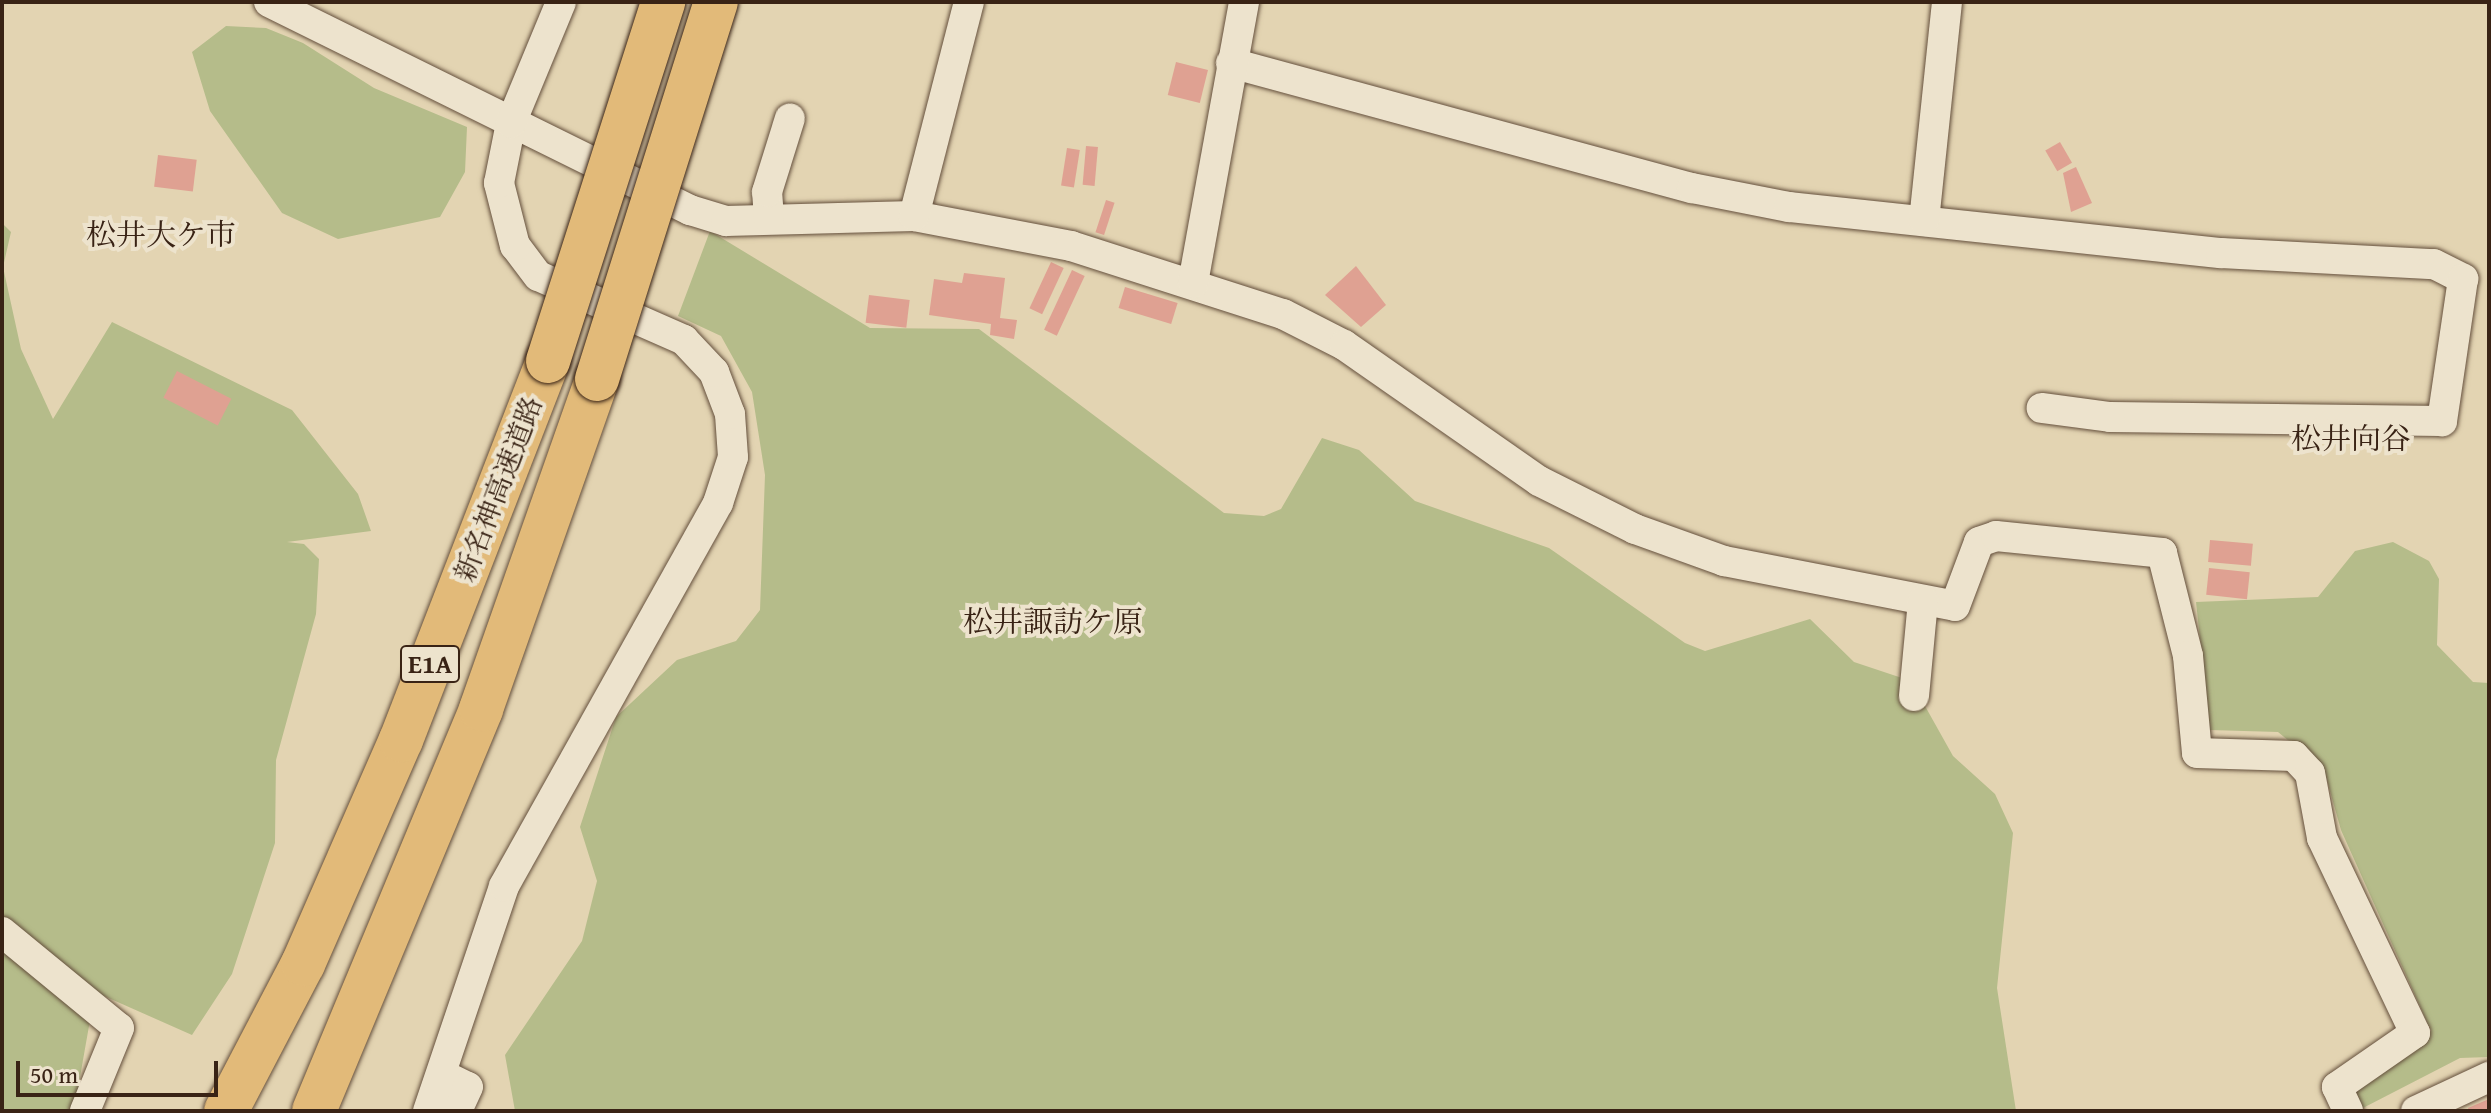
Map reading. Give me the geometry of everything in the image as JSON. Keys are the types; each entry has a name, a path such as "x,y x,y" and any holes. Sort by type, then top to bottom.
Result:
{"highway":[{"name":"新名神高速道路","path":"226,1111 303,964 401,740 548,361 663,2"},
{"name":"新名神高速道路","path":"314,1111 384,934 481,709 597,379 716,2"}],"street":[{"path":"269,2 690,210 726,221 914,216 1071,246 1283,314 1344,345 1539,481 1635,529 1724,561 1955,606 1979,542 1996,536 2162,553 2188,656 2197,753 2294,756 2310,773 2322,838 2415,1033 2337,1087 2348,1111"},
{"path":"428,1111 445,1076 504,886 718,503 733,457 730,414 714,372 684,340 538,276 515,246 499,183 511,123 561,2"},
{"path":"914,216 969,2"},
{"path":"1193,283 1244,2"},
{"path":"1924,221 1947,2"},
{"path":"1231,63 1692,188 1924,221 2221,253 2434,264 2463,279 2442,421 2110,417 2042,408"},
{"path":"769,219 767,192 790,118"},
{"path":"1914,696 1923,600"},
{"path":"2,932 119,1028 85,1111"},
{"path":"445,1076 468,1087 457,1111"},
{"path":"2416,1111 2489,1077"}],"green space":[{"path":"226,26 266,28 303,43 374,88 467,127 465,172 440,217 338,239 282,213 210,111 192,52"},
{"path":"2,223 11,232 3,267 21,349 53,419 112,322 292,410 358,494 371,531 287,542 304,544 319,559 316,614 276,760 275,843 232,974 192,1035 95,992 74,1111 2,1111"},
{"path":"710,231 870,328 979,329 1224,513 1264,516 1281,509 1322,438 1359,450 1415,501 1549,548 1685,643 1705,651 1810,619 1854,662 1911,681 1953,756 1995,794 2013,833 1997,988 2016,1111 515,1111 505,1055 582,941 597,881 580,827 616,717 677,660 736,641 760,610 765,475 752,392 721,336 678,316"},
{"path":"2393,542 2429,561 2439,579 2437,645 2473,682 2489,683 2489,1057 2460,1058 2361,1109 2353,1087 2431,1031 2341,830 2324,770 2278,732 2210,730 2196,602 2318,597 2355,551"}],"building":[{"path":"1176,62 1208,70 1200,103 1168,95"},
{"path":"2060,142 2072,163 2057,171 2045,150"},
{"path":"1086,146 1098,147 1095,186 1083,185"},
{"path":"1067,148 1080,150 1074,188 1061,186"},
{"path":"158,155 197,160 193,192 154,187"},
{"path":"2076,167 2092,203 2071,212 2063,173"},
{"path":"1106,200 1115,203 1104,235 1095,232"},
{"path":"1051,262 1064,268 1042,314 1029,308"},
{"path":"1356,266 1386,305 1361,327 1325,295"},
{"path":"1072,270 1085,276 1057,336 1044,330"},
{"path":"964,273 1005,278 1000,318 1017,320 1014,339 990,335 991,324 929,315 934,279 962,283"},
{"path":"1125,287 1178,303 1171,324 1119,308"},
{"path":"869,295 910,300 906,328 866,323"},
{"path":"177,371 231,399 218,425 163,398"},
{"path":"2210,540 2253,544 2251,566 2208,562"},
{"path":"2209,568 2250,572 2247,599 2206,595"},
{"path":"2489,1099 2489,1111 2469,1111 2468,1108"}],"district":[{"name":"松井大ケ市","path":"161,234"},
{"name":"松井向谷","path":"2351,438"},
{"name":"松井諏訪ケ原","path":"1053,621"}]}
